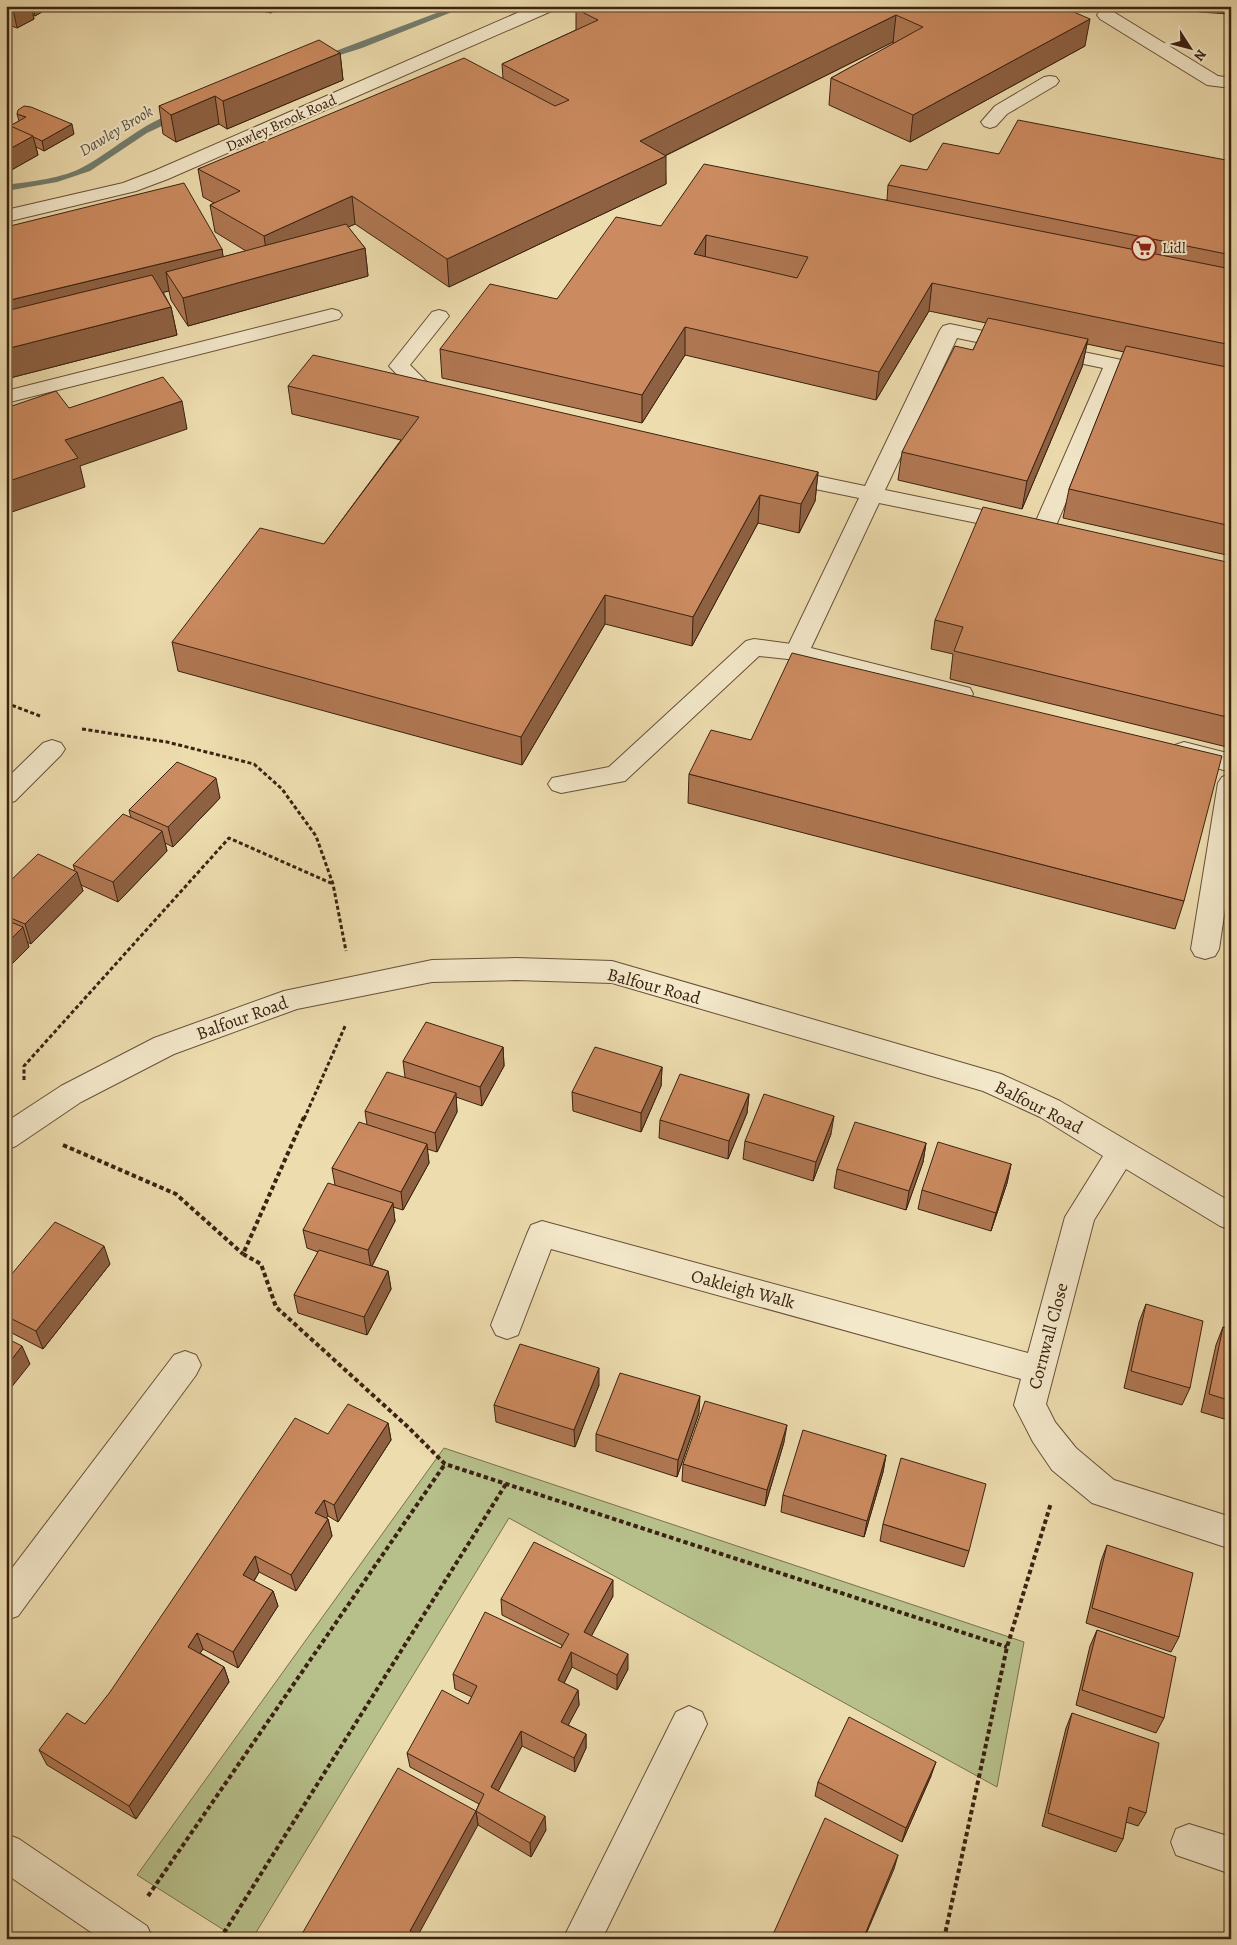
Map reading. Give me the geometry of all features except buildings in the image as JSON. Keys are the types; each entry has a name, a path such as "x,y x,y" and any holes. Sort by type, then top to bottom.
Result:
{"street":[{"name":"Dawley Brook Road","path":"6,216 129,187 161,175 548,6"},
{"path":"1106,15 1213,81 1231,83"},
{"path":"990,122 1001,110 1050,81"},
{"path":"6,397 332,315"},
{"path":"437,395 399,366 439,316"},
{"path":"797,652 950,330 1231,389"},
{"path":"761,471 1052,532 1115,364"},
{"path":"561,784 616,775 754,647 797,652 980,699"},
{"path":"1163,746 1231,763"},
{"path":"6,795 52,749"},
{"path":"1206,949 1231,783"},
{"name":"Balfour Road","path":"14,1132 71,1094 164,1046 294,999 432,971 516,969 612,972 990,1082 1050,1109 1231,1217"},
{"name":"Cornwall Close","path":"1121,1153 1080,1217 1030,1405 1044,1432 1064,1459 1104,1492 1231,1532"},
{"name":"Oakleigh Walk","path":"507,1325 542,1234 1038,1370"},
{"path":"6,1604 185,1365"},
{"path":"582,1939 689,1724"},
{"path":"1190,1842 1231,1856"},
{"path":"6,1852 129,1935"}],"path":[{"path":"6,703 43,717"},
{"path":"80,728 167,742 254,764 282,789 316,836 333,884 344,946 356,985 344,1029 243,1254"},
{"path":"333,884 229,838 24,1066 14,1132 176,1194 243,1254 261,1264 276,1307 408,1427 445,1464 1007,1647"},
{"path":"944,1939 1007,1647 1064,1459"},
{"path":"129,1935 445,1464"},
{"path":"220,1939 506,1484"}],"green space":[{"path":"444,1448 1024,1642 997,1787 509,1518 252,1939 238,1939 137,1875"}],"waterway":[{"name":"Dawley Brook","path":"321,58 359,46 463,6"},
{"name":"Dawley Brook","path":"6,188 57,179 87,169 144,131 178,115"}],"place":[{"name":"Lidl","path":"1144,248"}]}
